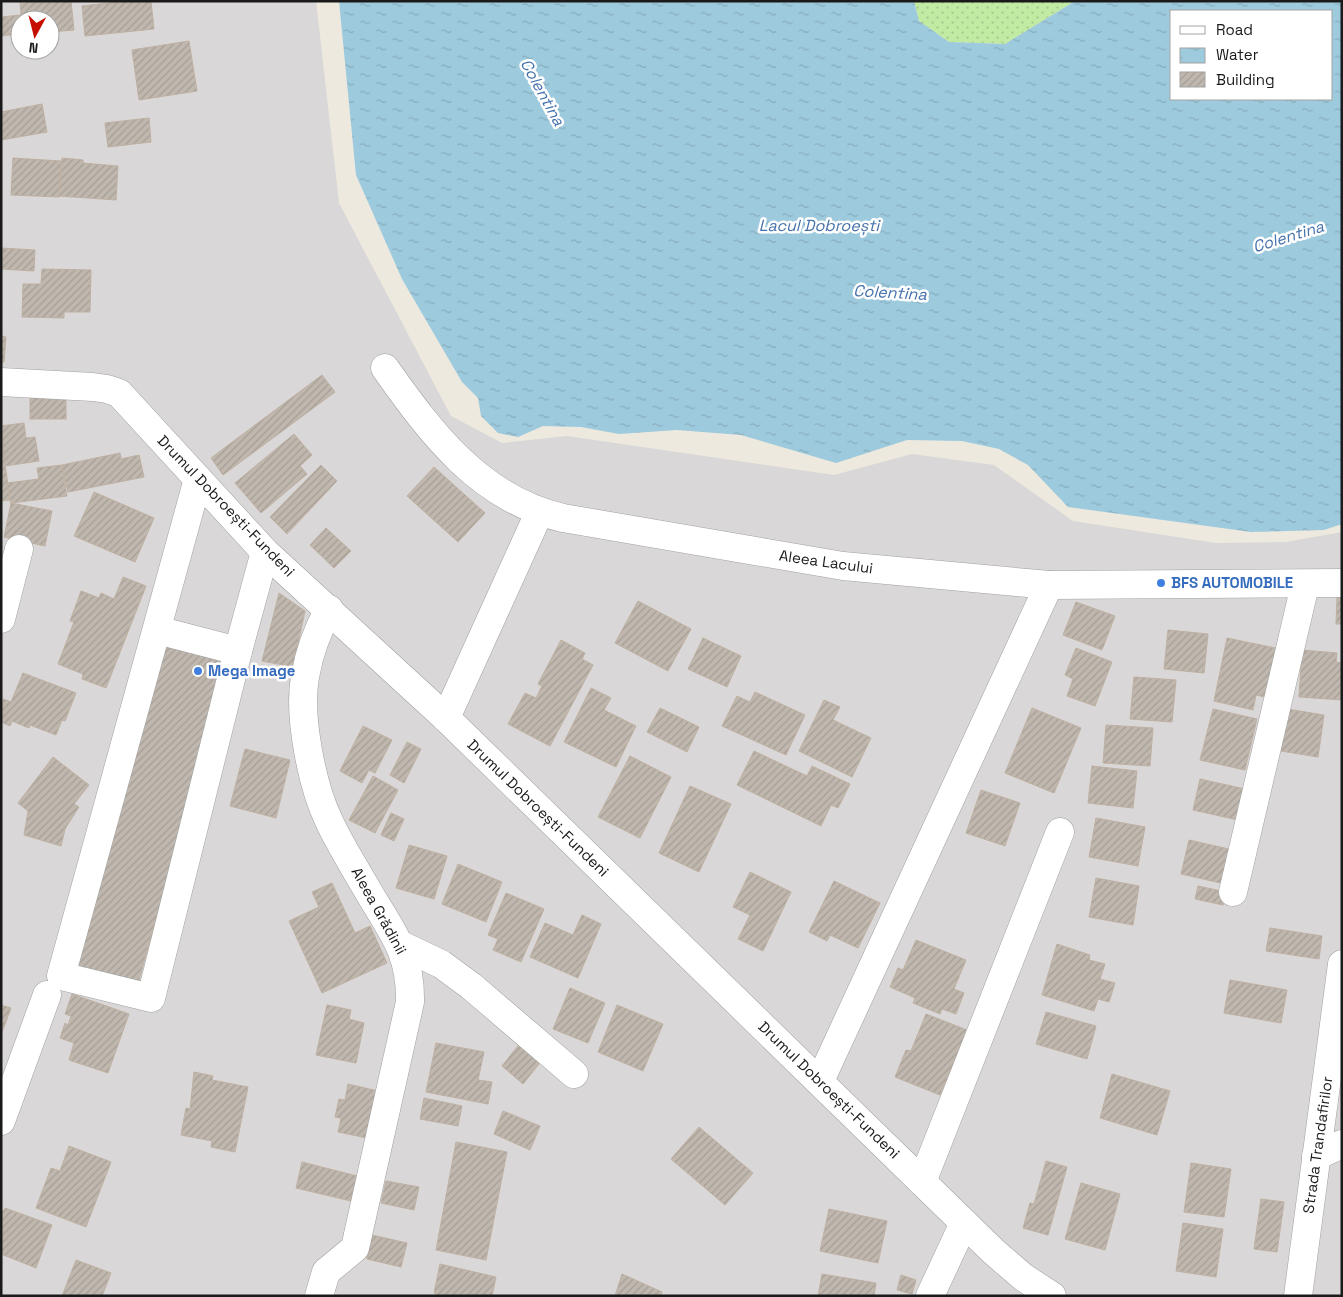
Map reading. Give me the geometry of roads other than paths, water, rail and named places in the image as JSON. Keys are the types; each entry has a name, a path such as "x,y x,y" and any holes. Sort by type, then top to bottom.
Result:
{"street":[{"name":"Aleea Lacului","path":"385,368 420,418 458,461 510,498 539,513 843,566 1049,585 1305,585 1342,583"},
{"name":"Drumul Dobroești-Fundeni","path":"1,382 107,388 119,393 265,552 446,718 964,1223 1023,1276 1052,1296"},
{"path":"198,480 61,976 151,998 238,651 265,552"},
{"path":"446,718 539,513"},
{"path":"1,619 19,549"},
{"path":"820,1081 1049,585"},
{"path":"1233,892 1305,585"},
{"name":"Aleea Grădinii","path":"319,1296 326,1272 355,1248 410,1002 410,979 401,945 329,822 309,755 305,716 305,679 314,641 329,609"},
{"path":"157,630 238,651"},
{"path":"922,1182 1060,832"},
{"path":"401,945 441,964 464,980 574,1074"},
{"name":"Strada Trandafirilor","path":"1298,1296 1342,964"},
{"path":"1,1121 47,995"},
{"path":"1316,1156 1342,1144"},
{"path":"930,1296 964,1223"}],"water":[{"name":"Lacul Dobroești","path":"339,1 914,1 919,21 949,42 1005,44 1075,1 1342,1 1342,524 1324,530 1251,532 1068,507 1028,465 999,449 962,441 907,440 836,463 741,435 677,430 619,434 581,427 543,426 518,437 498,433 481,416 478,398 462,382 402,279 356,175"}],"place":[{"name":"BFS AUTOMOBILE","path":"1161,583"},
{"name":"Mega Image","path":"198,671"}],"water label":[{"name":"Colentina","path":"543,92"},
{"name":"Colentina","path":"1288,236"},
{"name":"Colentina","path":"890,292"}]}
